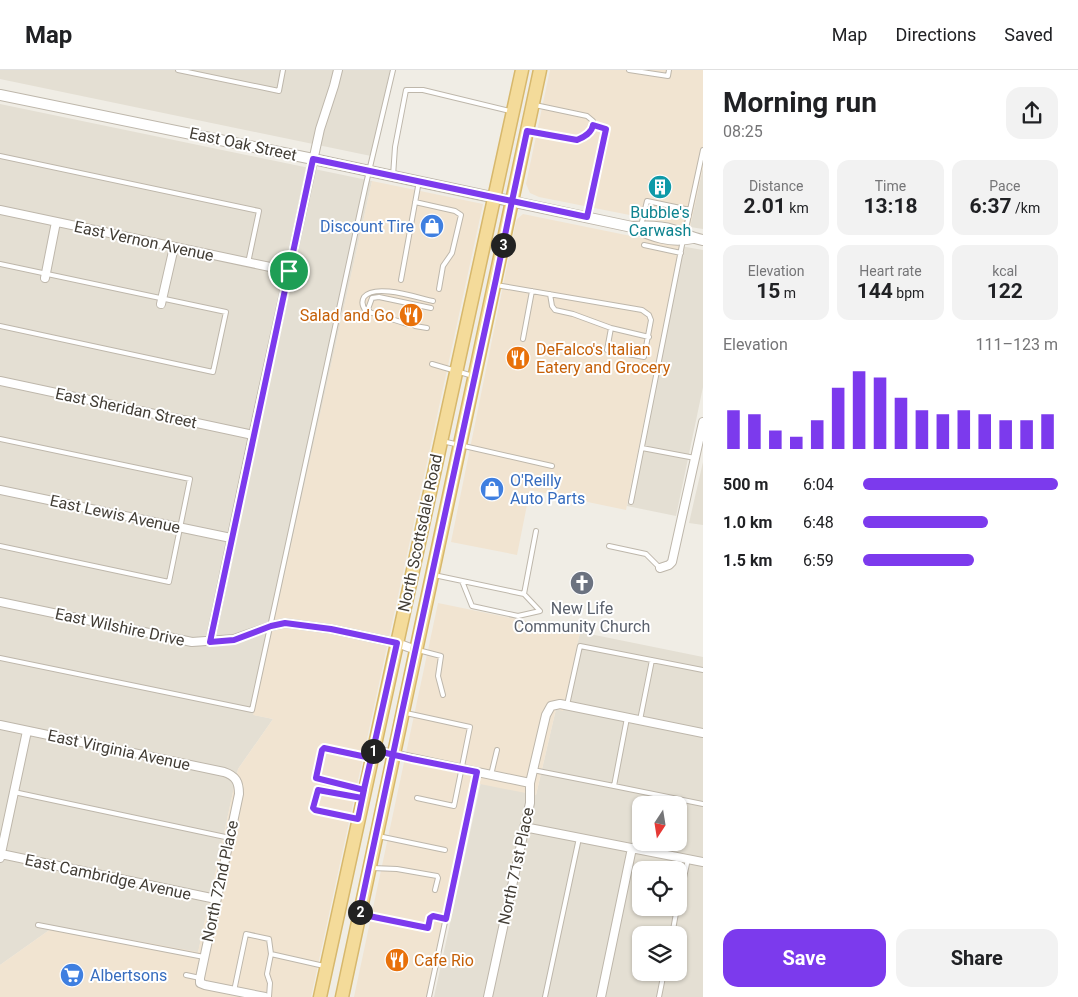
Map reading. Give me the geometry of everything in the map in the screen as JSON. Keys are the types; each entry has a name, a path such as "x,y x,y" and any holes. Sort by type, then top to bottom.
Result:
{"main road":[{"name":"North Scottsdale Road","path":"320,997 522,70"},
{"name":"North Scottsdale Road","path":"342,997 540,70"}],"street":[{"path":"210,642 313,159 338,70"},
{"name":"East Oak Street","path":"0,95 636,226 651,236 673,240 691,238"},
{"name":"East Vernon Avenue","path":"0,210 289,271"},
{"path":"45,275 56,222"},
{"path":"162,302 174,247"},
{"name":"East Sheridan Street","path":"0,381 253,435"},
{"path":"660,568 672,562 703,422"},
{"name":"East Lewis Avenue","path":"0,490 231,538"},
{"name":"East Wilshire Drive","path":"0,602 192,642 234,640 271,626 285,623 306,625 397,643 416,650"},
{"path":"567,705 703,733"},
{"name":"North 71st Place","path":"488,997 530,803 530,782 546,715 551,706 567,705"},
{"name":"East Virginia Avenue","path":"0,725 224,772 237,779"},
{"path":"0,856 27,731"},
{"path":"372,754 393,754 530,782"},
{"name":"North 72nd Place","path":"200,980 239,794 237,779"},
{"path":"524,827 632,848 601,997"},
{"path":"647,851 703,862"},
{"name":"East Cambridge Avenue","path":"0,856 216,900"},
{"path":"200,980 234,991 265,997"}],"lane":[{"path":"178,70 279,91 283,70"},
{"path":"0,658 252,710 393,70"},
{"path":"629,70 668,76 669,70"},
{"path":"393,176 406,90 422,90 512,111"},
{"path":"527,131 577,140 588,135 592,130 593,121 587,116 533,104"},
{"path":"587,217 606,131 605,128 593,125"},
{"path":"631,502 681,253 691,238 690,210 703,150"},
{"path":"0,156 260,210 248,263"},
{"path":"401,280 419,181"},
{"path":"636,226 647,201 690,210"},
{"path":"415,202 455,211 461,215 452,253 443,266 439,289"},
{"path":"644,245 681,253"},
{"path":"0,264 162,302 226,312 213,372 0,326"},
{"path":"495,285 642,310 649,315 651,320 645,355 643,357 607,350 611,328"},
{"path":"407,324 366,311 362,306 362,299 373,291 380,290 433,301"},
{"path":"523,339 532,291"},
{"path":"550,294 552,306 555,310 573,314 611,328 649,337"},
{"path":"370,312 368,309 372,298 431,308"},
{"path":"415,326 427,328"},
{"path":"432,364 475,376"},
{"path":"0,439 190,478 169,582 0,546"},
{"path":"440,441 552,466"},
{"path":"642,448 695,458"},
{"path":"524,594 536,531"},
{"path":"609,546 646,554 660,568"},
{"path":"432,575 462,581 524,594 540,611 518,616 472,606 462,581"},
{"path":"567,705 580,646 703,670"},
{"path":"416,650 441,656 438,676 443,695"},
{"path":"640,720 652,660"},
{"path":"402,712 470,727 454,806 417,798"},
{"path":"614,786 627,718"},
{"path":"363,794 316,778 323,749 372,754"},
{"path":"490,775 497,750"},
{"path":"533,770 703,804"},
{"path":"429,997 477,772"},
{"path":"358,819 313,808 318,790 363,794"},
{"path":"14,792 230,838"},
{"path":"376,836 445,850"},
{"path":"545,997 578,838"},
{"path":"687,864 688,859"},
{"path":"369,868 397,869 437,876 435,890"},
{"path":"359,914 426,928 429,927 430,918 433,916 446,919"},
{"path":"38,925 204,957"},
{"path":"234,991 246,934 269,939 271,954 268,974 270,983 269,997"},
{"path":"271,954 326,966"},
{"path":"186,975 200,980"},
{"path":"659,997 662,981"}],"shaded area":[{"path":"0,70 390,70 371,156 0,79"},
{"path":"550,70 703,70 703,167 690,227 539,197 530,193 526,184"},
{"path":"0,104 372,181 254,715 273,719 238,769 198,953 55,926 0,965"},
{"path":"703,167 703,229 690,227"},
{"path":"372,181 483,204 311,997 0,997 0,965 55,926 198,952 238,769 273,719 253,715"},
{"path":"523,214 680,246 626,510 530,490 517,555 451,542 516,222"},
{"path":"680,246 703,250 703,387 676,516 627,506"},
{"path":"703,462 703,525 689,523"},
{"path":"438,603 580,632 563,711 556,709 536,795 470,782 428,997 354,997"},
{"path":"580,632 703,657 703,997 434,997 481,782 536,795 556,709 563,710"}],"place":[{"name":"Bubble's Carwash","path":"660,187"},
{"name":"Discount Tire","path":"432,226"},
{"name":"Salad and Go","path":"411,315"},
{"name":"DeFalco's Italian Eatery and Grocery","path":"518,358"},
{"name":"O'Reilly Auto Parts","path":"492,489"},
{"name":"New Life Community Church","path":"582,583"},
{"name":"Cafe Rio","path":"397,960"},
{"name":"Albertsons","path":"72,975"}],"route":[{"path":"289,271 210,642 234,640 271,626 285,623 331,629 397,643 373,750 371,758 362,798 318,790 313,808 358,819 364,790 344,786 316,778 324,748 371,758 373,750 393,754 412,759 477,772 446,919 433,916 430,918 428,928 359,914 369,868 393,754 402,712 496,279 512,201 587,217 606,129 593,125 588,135 577,140 527,131 512,201 313,159 289,271"}]}
